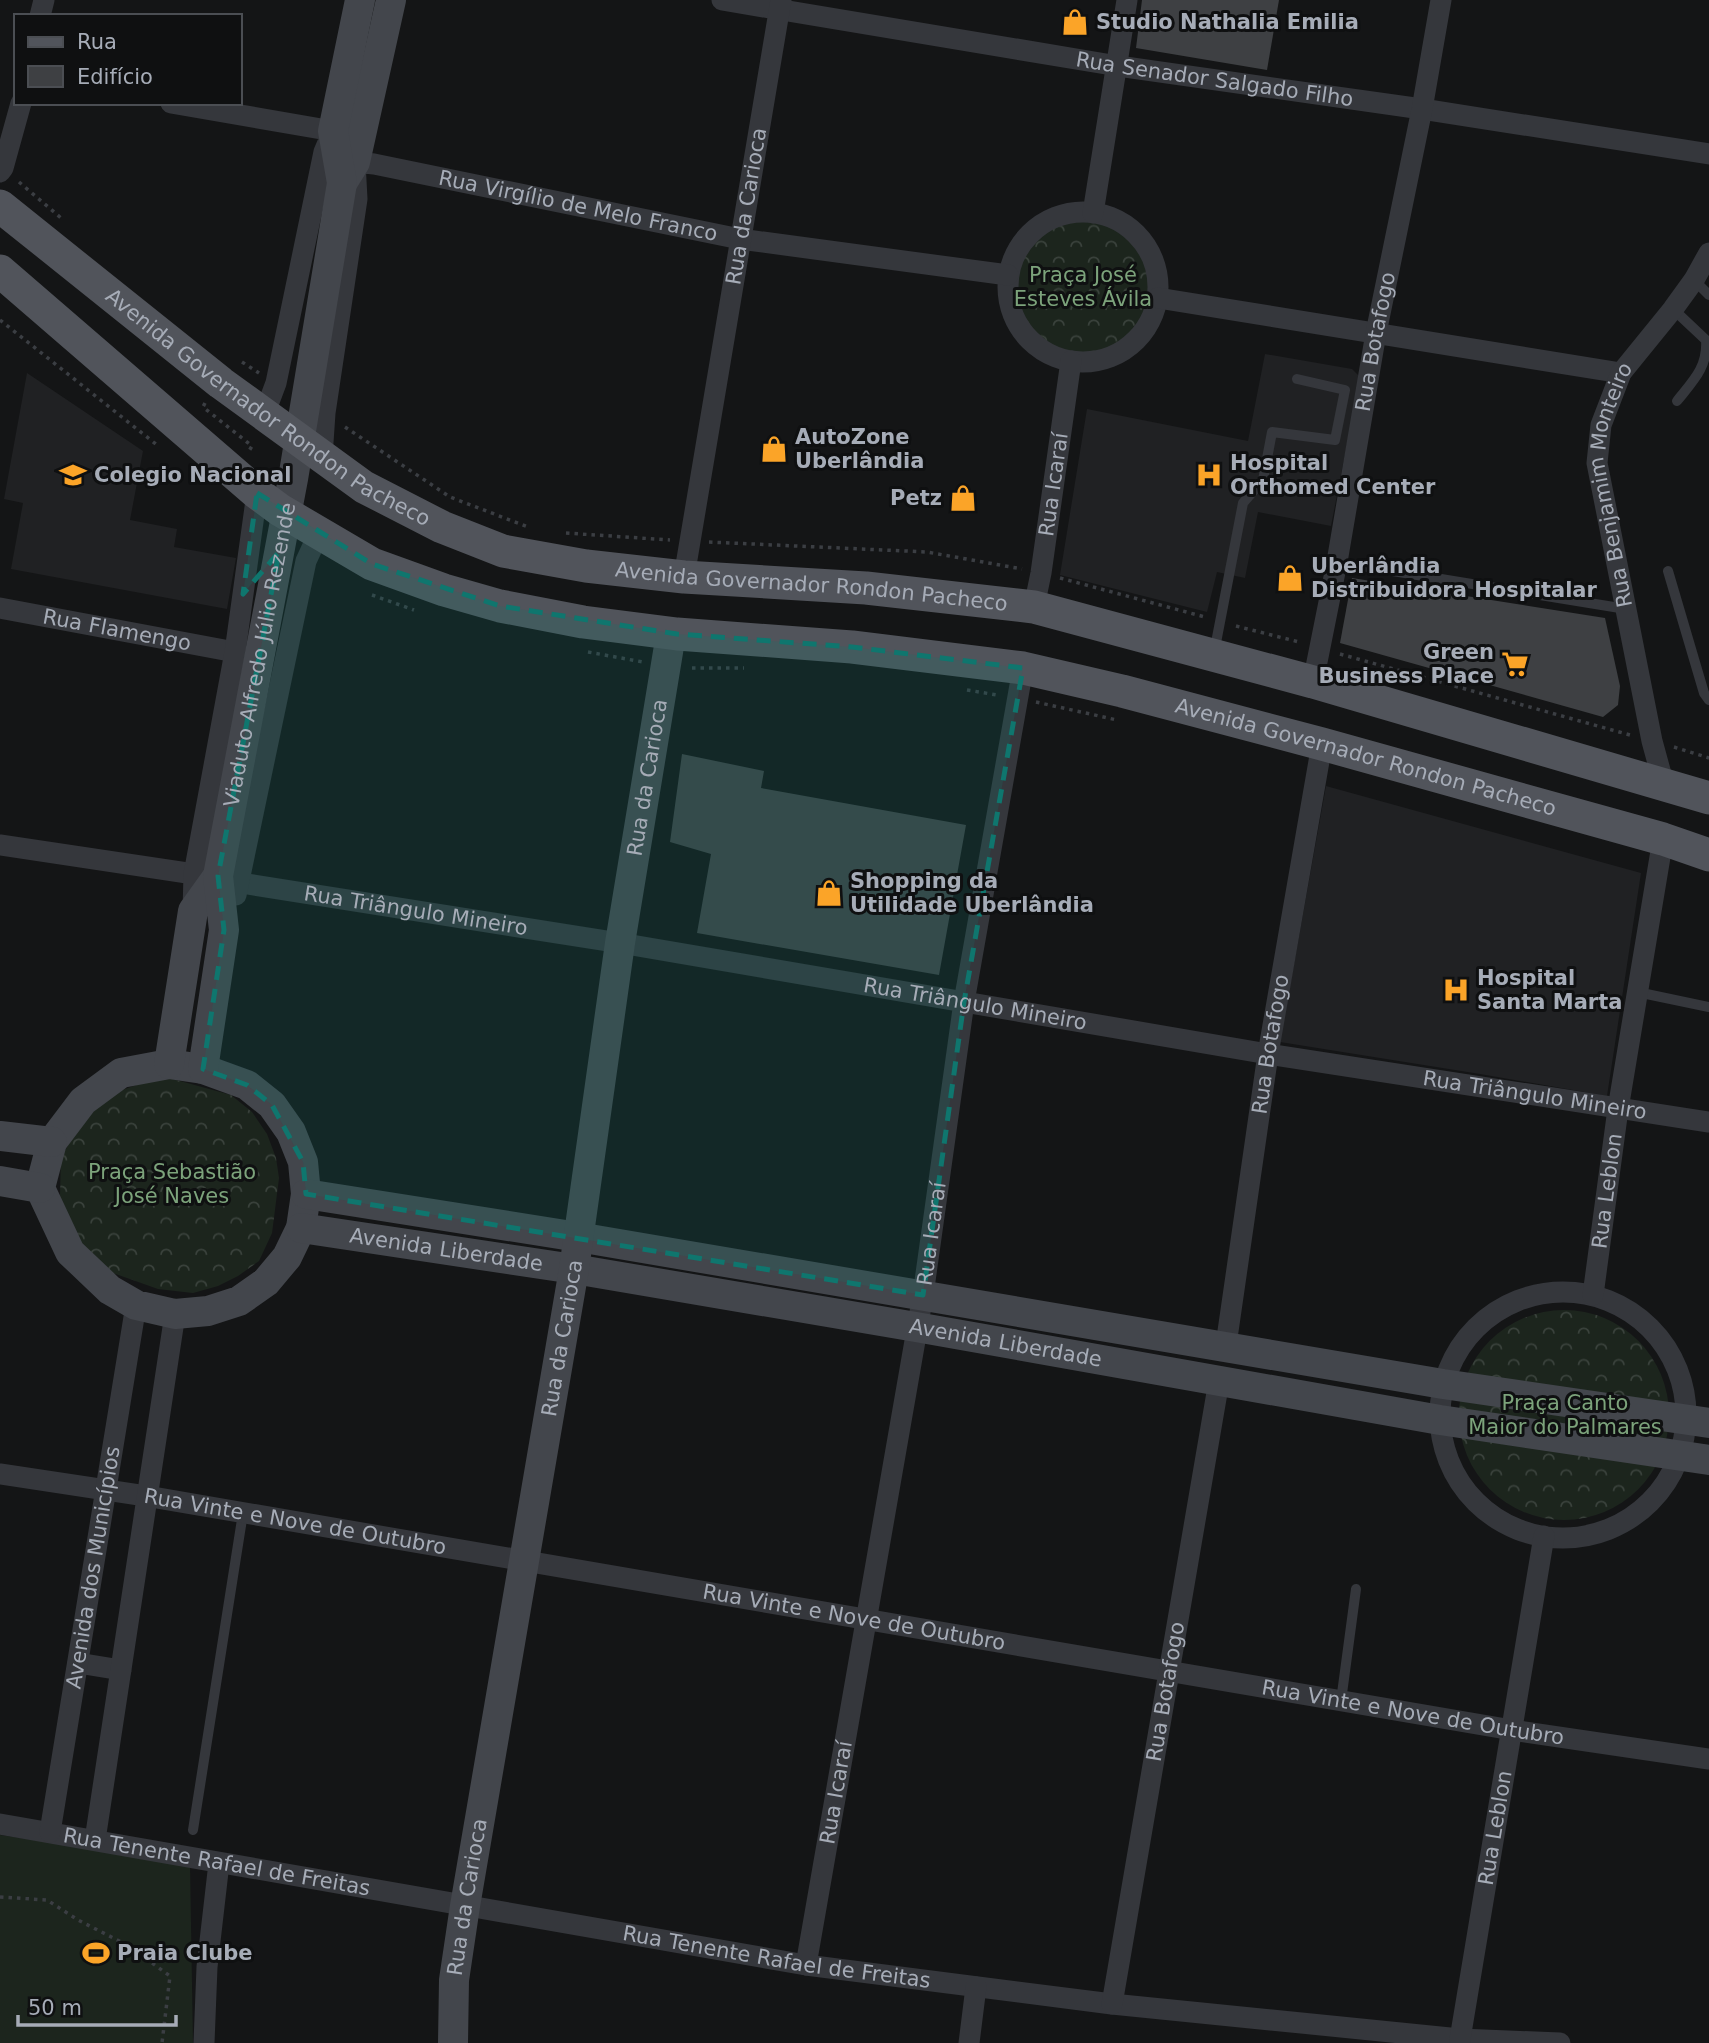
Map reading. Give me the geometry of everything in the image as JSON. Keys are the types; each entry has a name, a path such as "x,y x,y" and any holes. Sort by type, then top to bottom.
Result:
{"main road":[{"name":"Avenida Governador Rondon Pacheco","path":"0,205 230,371 264,415 364,487 442,527 503,551 586,566 684,578 866,587 1034,607 1313,682 1709,798"},
{"name":"Avenida Governador Rondon Pacheco","path":"0,271 257,493 372,564 444,590 500,606 583,622 671,634 852,647 1023,668 1322,744 1663,839 1709,855"}],"street":[{"path":"264,415 276,383 324,152 333,131 360,0"},
{"path":"348,173 391,0"},
{"name":"Rua Senador Salgado Filho","path":"722,0 780,4 1118,66 1422,109 1709,154"},
{"path":"1093,213 1127,0"},
{"name":"Rua Botafogo","path":"1313,682 1337,562 1376,333 1422,109 1441,0"},
{"name":"Rua da Carioca","path":"684,578 780,4"},
{"path":"1,170 20,105"},
{"path":"183,105 333,131"},
{"path":"322,457 325,413 357,199 333,131"},
{"name":"Rua Virgílio de Melo Franco","path":"348,173 388,166 740,239 1008,275"},
{"name":"Viaduto Alfredo Júlio Rezende","path":"218,878 348,173"},
{"path":"1070,213 1093,213 1116,220 1135,233 1150,252 1157,274 1158,298 1151,320 1137,340 1118,354 1095,361 1071,361 1048,354 1030,340 1016,321 1009,299 1008,275 1015,253 1029,234 1048,220 1070,213"},
{"name":"Rua Benjamim Monteiro","path":"1664,785 1652,741 1597,463 1601,425 1621,373 1673,309 1701,288 1709,253"},
{"path":"1158,298 1621,373"},
{"path":"286,337 291,360 304,367 321,362 335,343"},
{"name":"Rua Icaraí","path":"1034,607 1071,361"},
{"path":"203,1069 224,930 218,878 235,652 257,493"},
{"path":"169,1064 193,911 218,878 297,607 306,561 319,533"},
{"path":"243,594 257,577 282,581 292,592 297,607"},
{"name":"Rua Flamengo","path":"0,608 235,652"},
{"name":"Rua da Carioca","path":"453,2043 454,1980 465,1906 574,1269 620,943 671,634"},
{"name":"Rua Icaraí","path":"806,1965 923,1295 964,1002 1023,668"},
{"name":"Rua Botafogo","path":"1226,1345 1268,1054 1322,744"},
{"name":"Rua Leblon","path":"1593,1295 1618,1109 1663,839"},
{"name":"Rua Triângulo Mineiro","path":"0,845 620,943 1268,1054 1709,1122"},
{"path":"169,1064 203,1069 247,1085 272,1105 291,1132 303,1161 306,1194 300,1228 287,1257 266,1282 239,1301 208,1311 175,1314 136,1305 110,1290 70,1252 40,1188 52,1142 83,1101 121,1073 169,1064"},
{"path":"0,1136 52,1142"},
{"path":"0,1181 40,1188"},
{"name":"Avenida Liberdade","path":"306,1194 1226,1345 1443,1384 1698,1421"},
{"name":"Avenida Liberdade","path":"300,1228 574,1269 916,1326 1440,1420 1695,1457"},
{"path":"1561,1292 1593,1295 1624,1307 1651,1328 1671,1354 1698,1421 1695,1457 1641,1510 1612,1528 1578,1537 1544,1536 1517,1529 1492,1515 1471,1497 1455,1474 1444,1448 1440,1420 1443,1384 1455,1354 1475,1328 1500,1309 1529,1296 1561,1292"},
{"name":"Avenida dos Municípios","path":"50,1832 136,1305"},
{"name":"Avenida dos Municípios","path":"95,1840 175,1314"},
{"name":"Rua Botafogo","path":"1112,2004 1219,1381"},
{"name":"Rua Vinte e Nove de Outubro","path":"0,1474 146,1496 1512,1730 1709,1759"},
{"name":"Rua Leblon","path":"1460,2039 1544,1536"},
{"path":"78,1663 121,1670"},
{"name":"Rua Tenente Rafael de Freitas","path":"0,1824 806,1965 1112,2004 1460,2039 1560,2043"},
{"path":"204,2043 207,1967 219,1863"},
{"path":"969,2043 976,1987"}],"lane":[{"path":"1673,309 1706,340 1707,353 1704,367 1677,401"},
{"path":"1214,656 1243,503 1263,480 1272,432 1335,440 1345,390 1297,379"},
{"path":"1337,562 1626,609"},
{"path":"1668,571 1704,693 1709,700"},
{"path":"1637,992 1709,1007"},
{"path":"193,1830 243,1513"},
{"path":"1341,1701 1356,1589"}],"path":[{"path":"1,170 62,218"},
{"path":"232,471 252,446 203,407 230,371 276,383"},
{"path":"325,413 450,497 528,527"},
{"path":"555,532 927,552 1041,573 1708,758"},
{"path":"0,1897 47,1900 78,1920 127,1945 170,1976 162,2043"}],"highlighted area":[{"path":"257,493 372,564 500,606 677,634 852,647 1023,668 964,1002 923,1295 306,1194 303,1162 272,1105 247,1085 203,1069 224,930 218,876 279,552 243,594"}],"shaded area":[{"name":"Hospital Orthomed Center","path":"1265,354 1352,369 1360,377 1331,526 1258,512 1245,578 1217,572 1207,612 1060,575 1087,409 1248,441"},
{"name":"Colegio Nacional","path":"27,373 143,451 130,520 177,529 174,547 236,558 227,609 11,569 23,503 4,499"},
{"name":"Hospital Santa Marta","path":"1326,786 1641,873 1607,1096 1280,1042"}],"green space":[{"name":"Praça José Esteves Ávila","path":"1083,212 1112,218 1136,234 1152,258 1158,287 1152,316 1136,340 1112,356 1083,362 1054,356 1030,340 1014,316 1008,287 1014,258 1030,234 1054,218"},
{"name":"Praça Sebastião José Naves","path":"169,1078 231,1095 252,1112 267,1134 276,1158 279,1178 272,1233 259,1261 218,1286 193,1293 158,1289 113,1273 68,1230 60,1196 61,1157 79,1127 108,1095 148,1081"},
{"name":"Praça Canto Maior do Palmares","path":"1564,1310 1604,1318 1638,1341 1661,1375 1669,1415 1661,1455 1638,1489 1604,1512 1564,1520 1524,1512 1490,1489 1467,1455 1459,1415 1467,1375 1490,1341 1524,1318"},
{"name":"Praia Clube","path":"0,1835 190,1863 193,2043 0,2043"}],"building":[{"path":"1142,0 1279,0 1267,70 1136,48"},
{"name":"Green Business Place","path":"1352,578 1605,618 1620,686 1618,705 1603,717 1340,643"},
{"name":"Shopping da Utilidade Uberlândia","path":"682,754 764,771 761,788 966,825 939,975 697,933 711,854 670,842"}],"place":[{"name":"Studio Nathalia Emilia","path":"1075,22"},
{"name":"AutoZone Uberlândia","path":"774,449"},
{"name":"Colegio Nacional","path":"73,475"},
{"name":"Hospital Orthomed Center","path":"1209,475"},
{"name":"Petz","path":"963,498"},
{"name":"Uberlândia Distribuidora Hospitalar","path":"1290,578"},
{"name":"Green Business Place","path":"1515,664"},
{"name":"Shopping da Utilidade Uberlândia","path":"829,893"},
{"name":"Hospital Santa Marta","path":"1456,990"},
{"name":"Praia Clube","path":"96,1953"}]}
